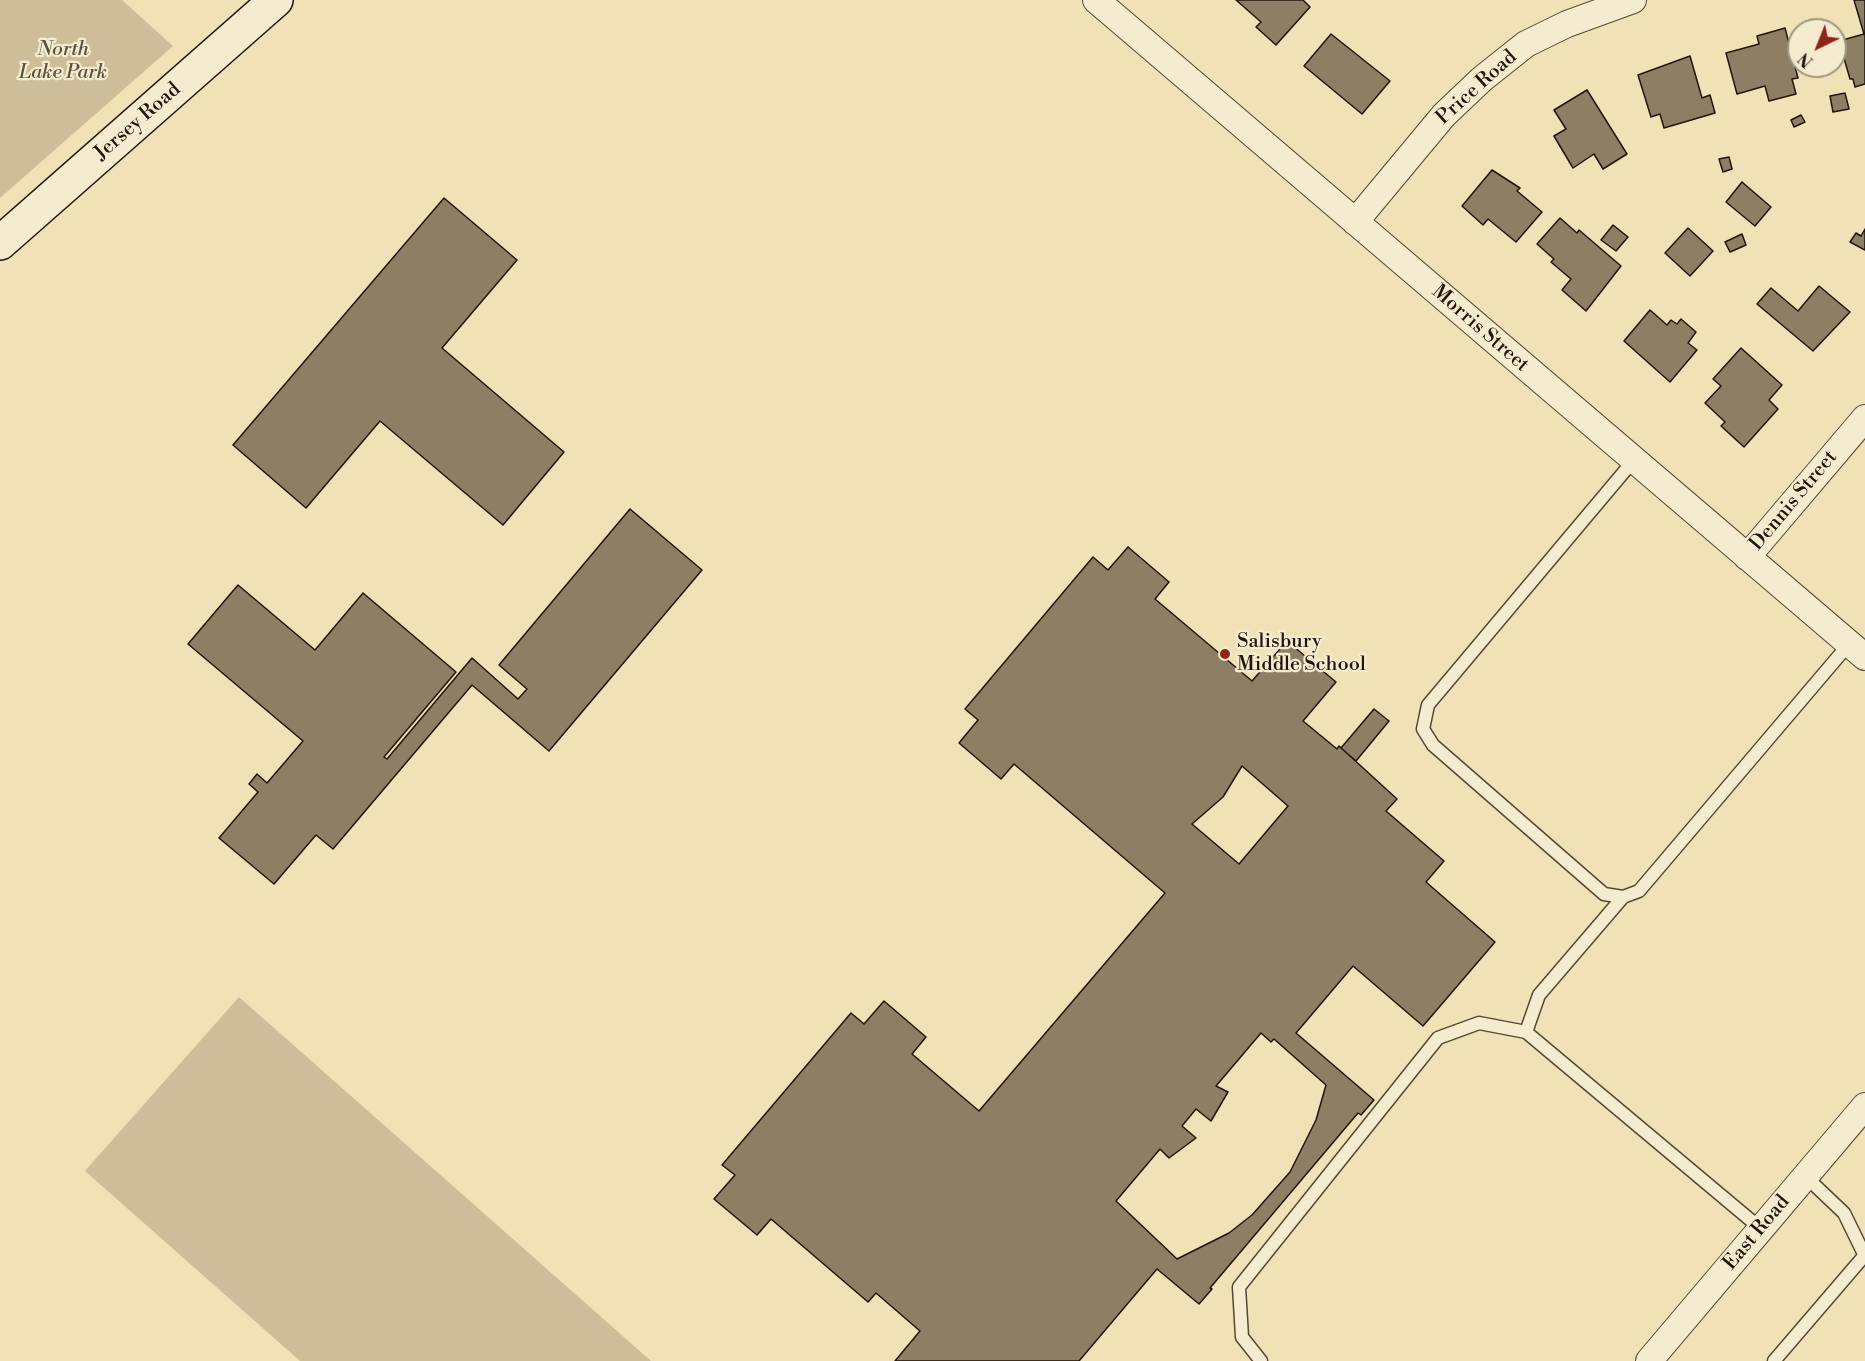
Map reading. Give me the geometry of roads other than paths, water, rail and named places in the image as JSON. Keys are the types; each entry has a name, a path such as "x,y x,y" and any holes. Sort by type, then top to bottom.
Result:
{"street":[{"name":"Jersey Road","path":"0,243 276,0"},
{"name":"Morris Street","path":"1096,0 1857,651"},
{"name":"Price Road","path":"1355,222 1444,115 1482,79 1526,44 1567,24 1633,0"},
{"name":"Dennis Street","path":"1747,557 1865,418"},
{"name":"East Road","path":"1650,1361 1865,1106"}],"lane":[{"path":"1623,897 1604,894 1433,745 1423,729 1428,705 1634,460"},
{"path":"1526,1032 1539,995 1623,897 1639,891 1857,651"},
{"path":"1261,1361 1242,1337 1239,1287 1438,1038 1479,1023 1526,1032 1760,1228"},
{"path":"1774,1361 1864,1254 1844,1213 1805,1176"}],"place":[{"name":"Salisbury Middle School","path":"1225,654"}],"park label":[{"name":"North Lake Park","path":"63,62"}]}
